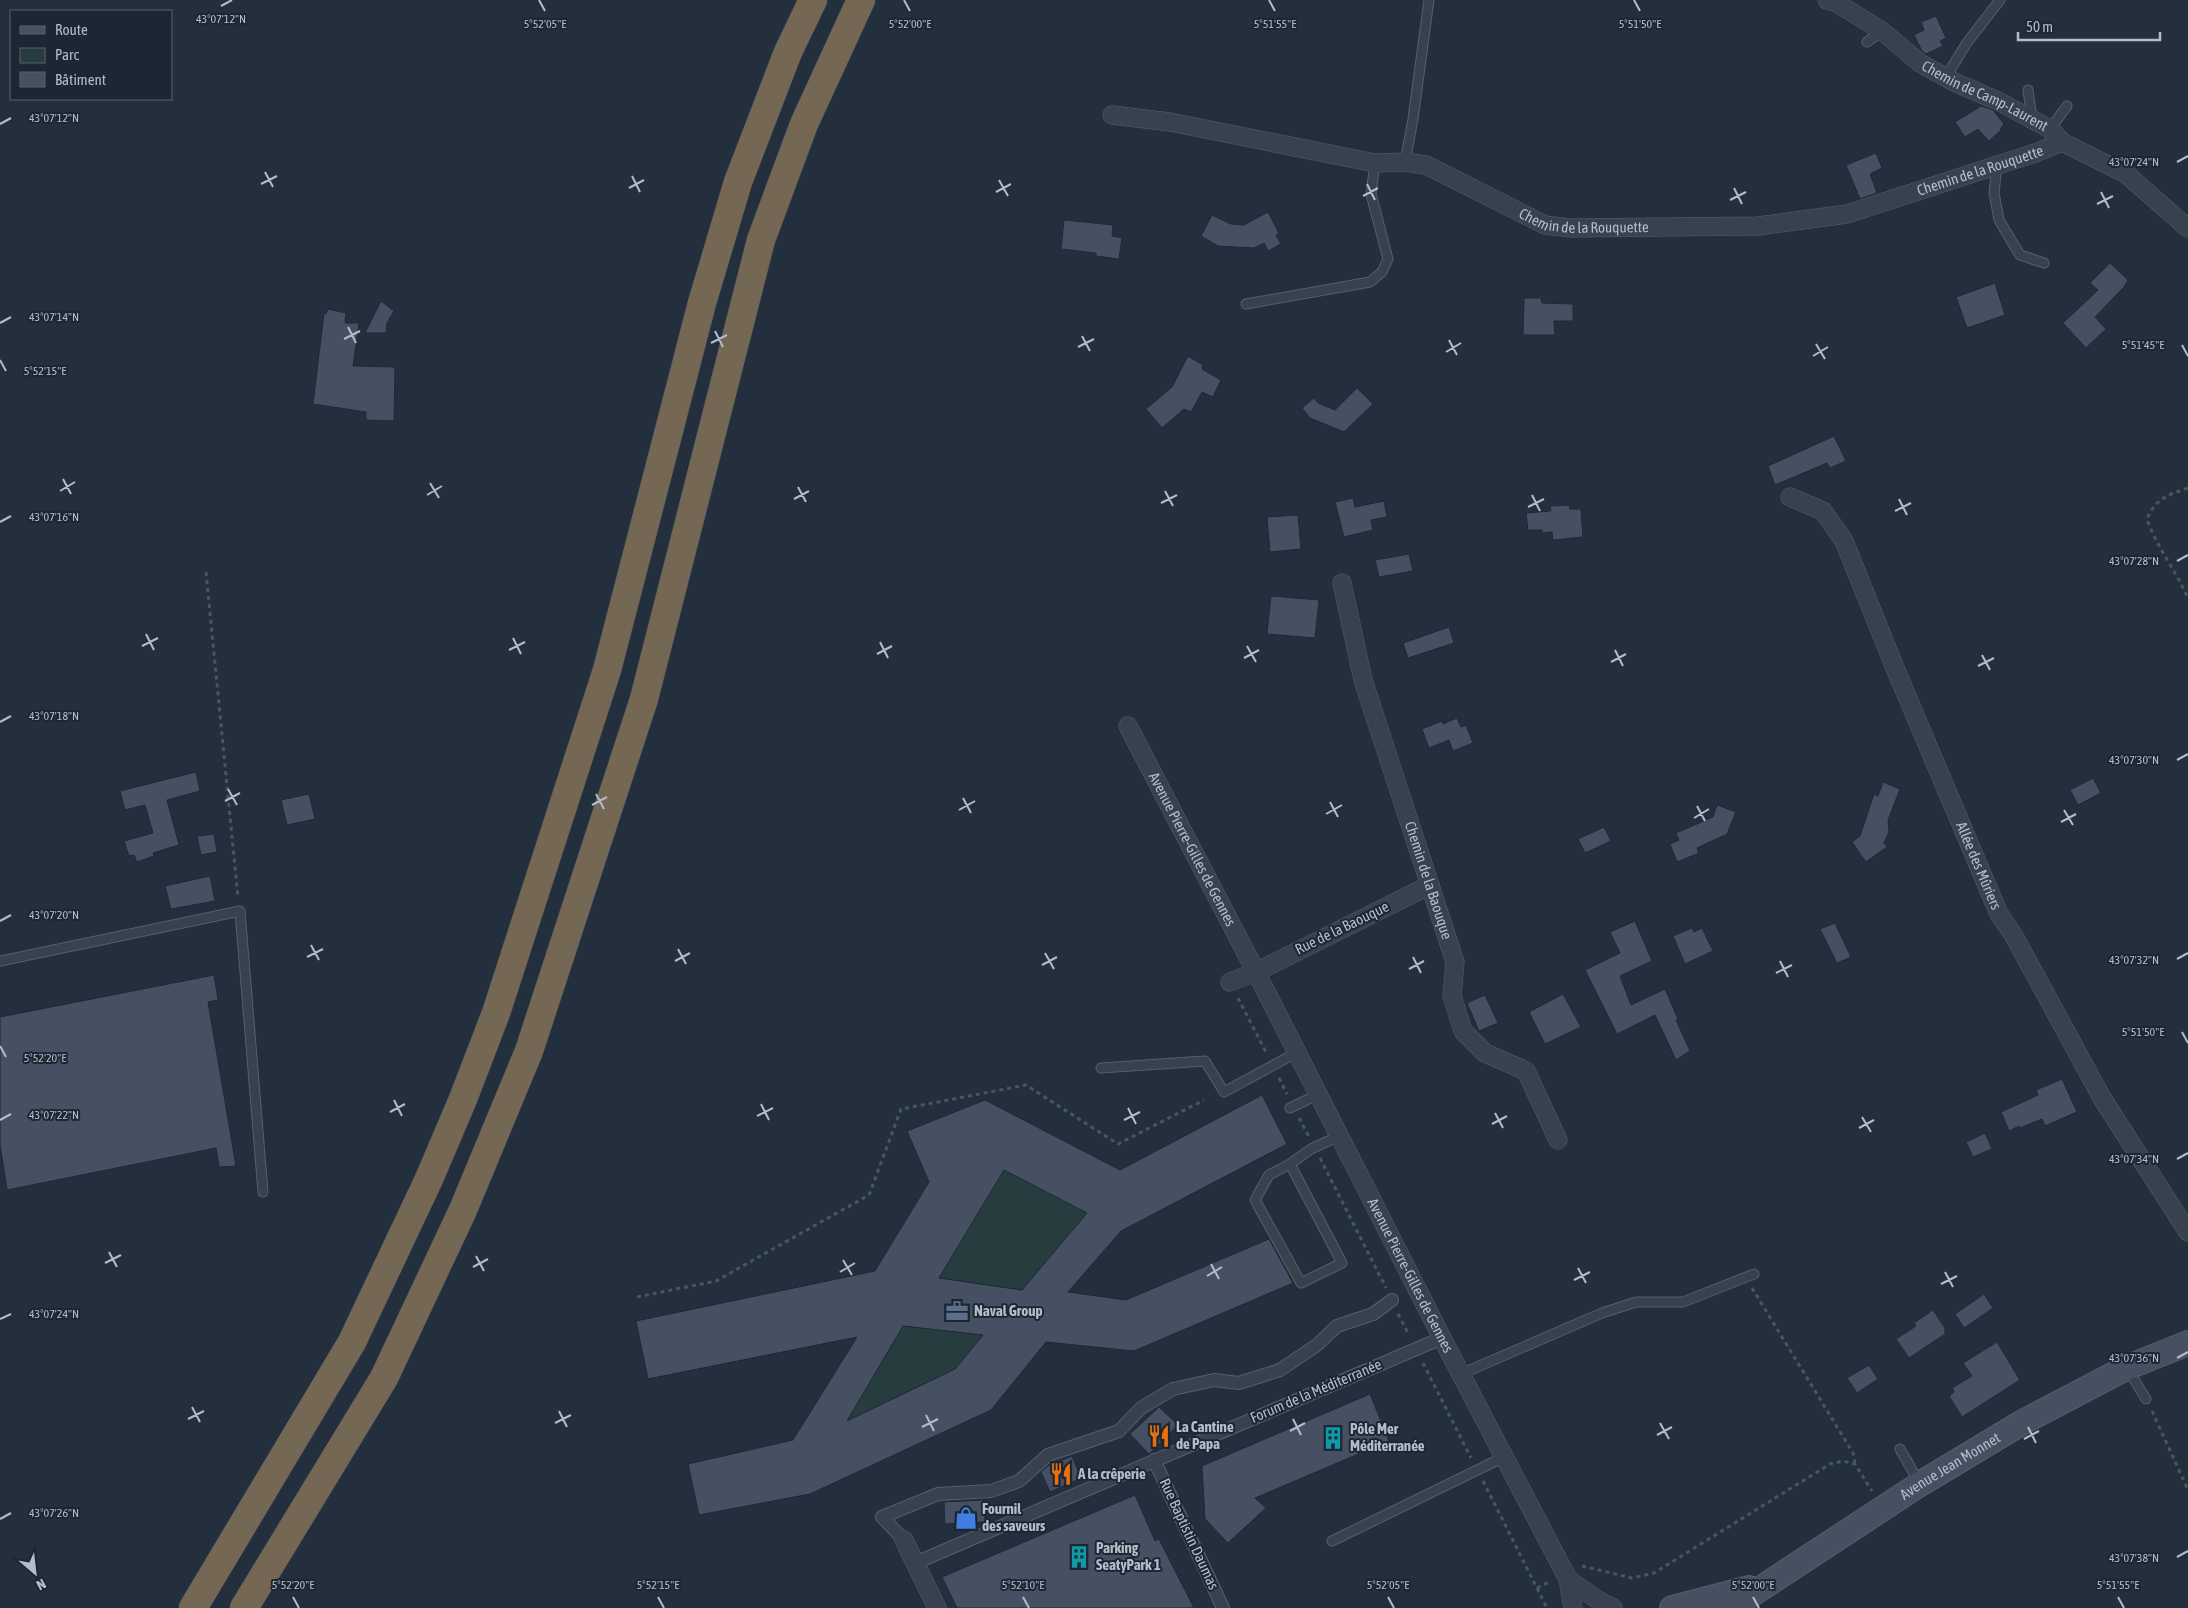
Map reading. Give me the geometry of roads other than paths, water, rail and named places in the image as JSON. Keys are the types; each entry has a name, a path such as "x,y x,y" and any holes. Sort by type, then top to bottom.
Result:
{"highway":[{"path":"193,1608 352,1342 430,1179 464,1100 496,1013 607,670 702,303 738,182 788,52 813,0"},
{"path":"244,1608 384,1378 463,1210 529,1051 644,699 761,240 804,124 860,0"}],"main road":[{"name":"Avenue Jean Monnet","path":"1731,1608 1882,1508 2023,1422 2126,1368 2188,1343"},
{"name":"Avenue Jean Monnet","path":"1672,1608 1729,1594 1776,1579"}],"street":[{"name":"Chemin de Camp-Laurent","path":"1831,1 1882,31 1920,63 2032,119 2050,129 2062,142 2126,174 2188,228"},
{"name":"Chemin de la Rouquette","path":"1112,115 1170,122 1375,163 1405,162 1426,165 1545,225 1570,228 1758,226 1847,214 1997,166 2062,142"},
{"name":"Allée des Mûriers","path":"1790,496 1823,511 1844,541 1999,914 2014,936 2102,1098 2188,1232"},
{"name":"Chemin de la Baouque","path":"1342,583 1363,680 1455,962 1452,996 1464,1031 1485,1053 1526,1071 1558,1140"},
{"name":"Avenue Pierre-Gilles de Gennes","path":"1128,726 1256,972 1460,1374 1568,1579 1573,1608"},
{"name":"Rue de la Baouque","path":"1256,972 1430,885"},
{"path":"1230,982 1256,972"},
{"path":"937,1608 904,1540 882,1517 938,1494 991,1491 1019,1481 1048,1455 1119,1431 1141,1408 1173,1389 1214,1380 1239,1383 1280,1370 1317,1345 1337,1326 1373,1314 1392,1300"},
{"name":"Forum de la Méditerranée","path":"915,1563 1442,1338"},
{"name":"Rue Baptistin Daumas","path":"1154,1460 1223,1608"},
{"name":"Avenue Pierre-Gilles de Gennes","path":"1568,1579 1613,1608"}],"lane":[{"path":"1405,162 1429,0"},
{"path":"1946,77 1966,44 2000,0"},
{"path":"1867,42 1882,31"},
{"path":"2028,90 2032,119"},
{"path":"2050,129 2067,106"},
{"path":"1246,304 1370,282 1382,272 1388,259 1371,194 1375,163"},
{"path":"1997,166 1994,193 1999,220 2020,255 2044,262"},
{"path":"0,961 240,911 263,1192"},
{"path":"1101,1068 1205,1061 1224,1092 1296,1053"},
{"path":"1290,1108 1317,1095"},
{"path":"1290,1164 1342,1263 1301,1283 1254,1200 1269,1175 1339,1136"},
{"path":"1460,1374 1602,1313 1636,1302 1683,1302 1750,1275"},
{"path":"2126,1368 2146,1399"},
{"path":"1900,1449 1920,1484"},
{"path":"1332,1541 1504,1457"}],"place":[{"name":"Naval Group","path":"957,1311"},
{"name":"La Cantine de Papa","path":"1159,1436"},
{"name":"Pôle Mer Méditerranée","path":"1333,1438"},
{"name":"A la crêperie","path":"1061,1474"},
{"name":"Fournil des saveurs","path":"966,1518"},
{"name":"Parking SeatyPark 1","path":"1079,1557"}]}
